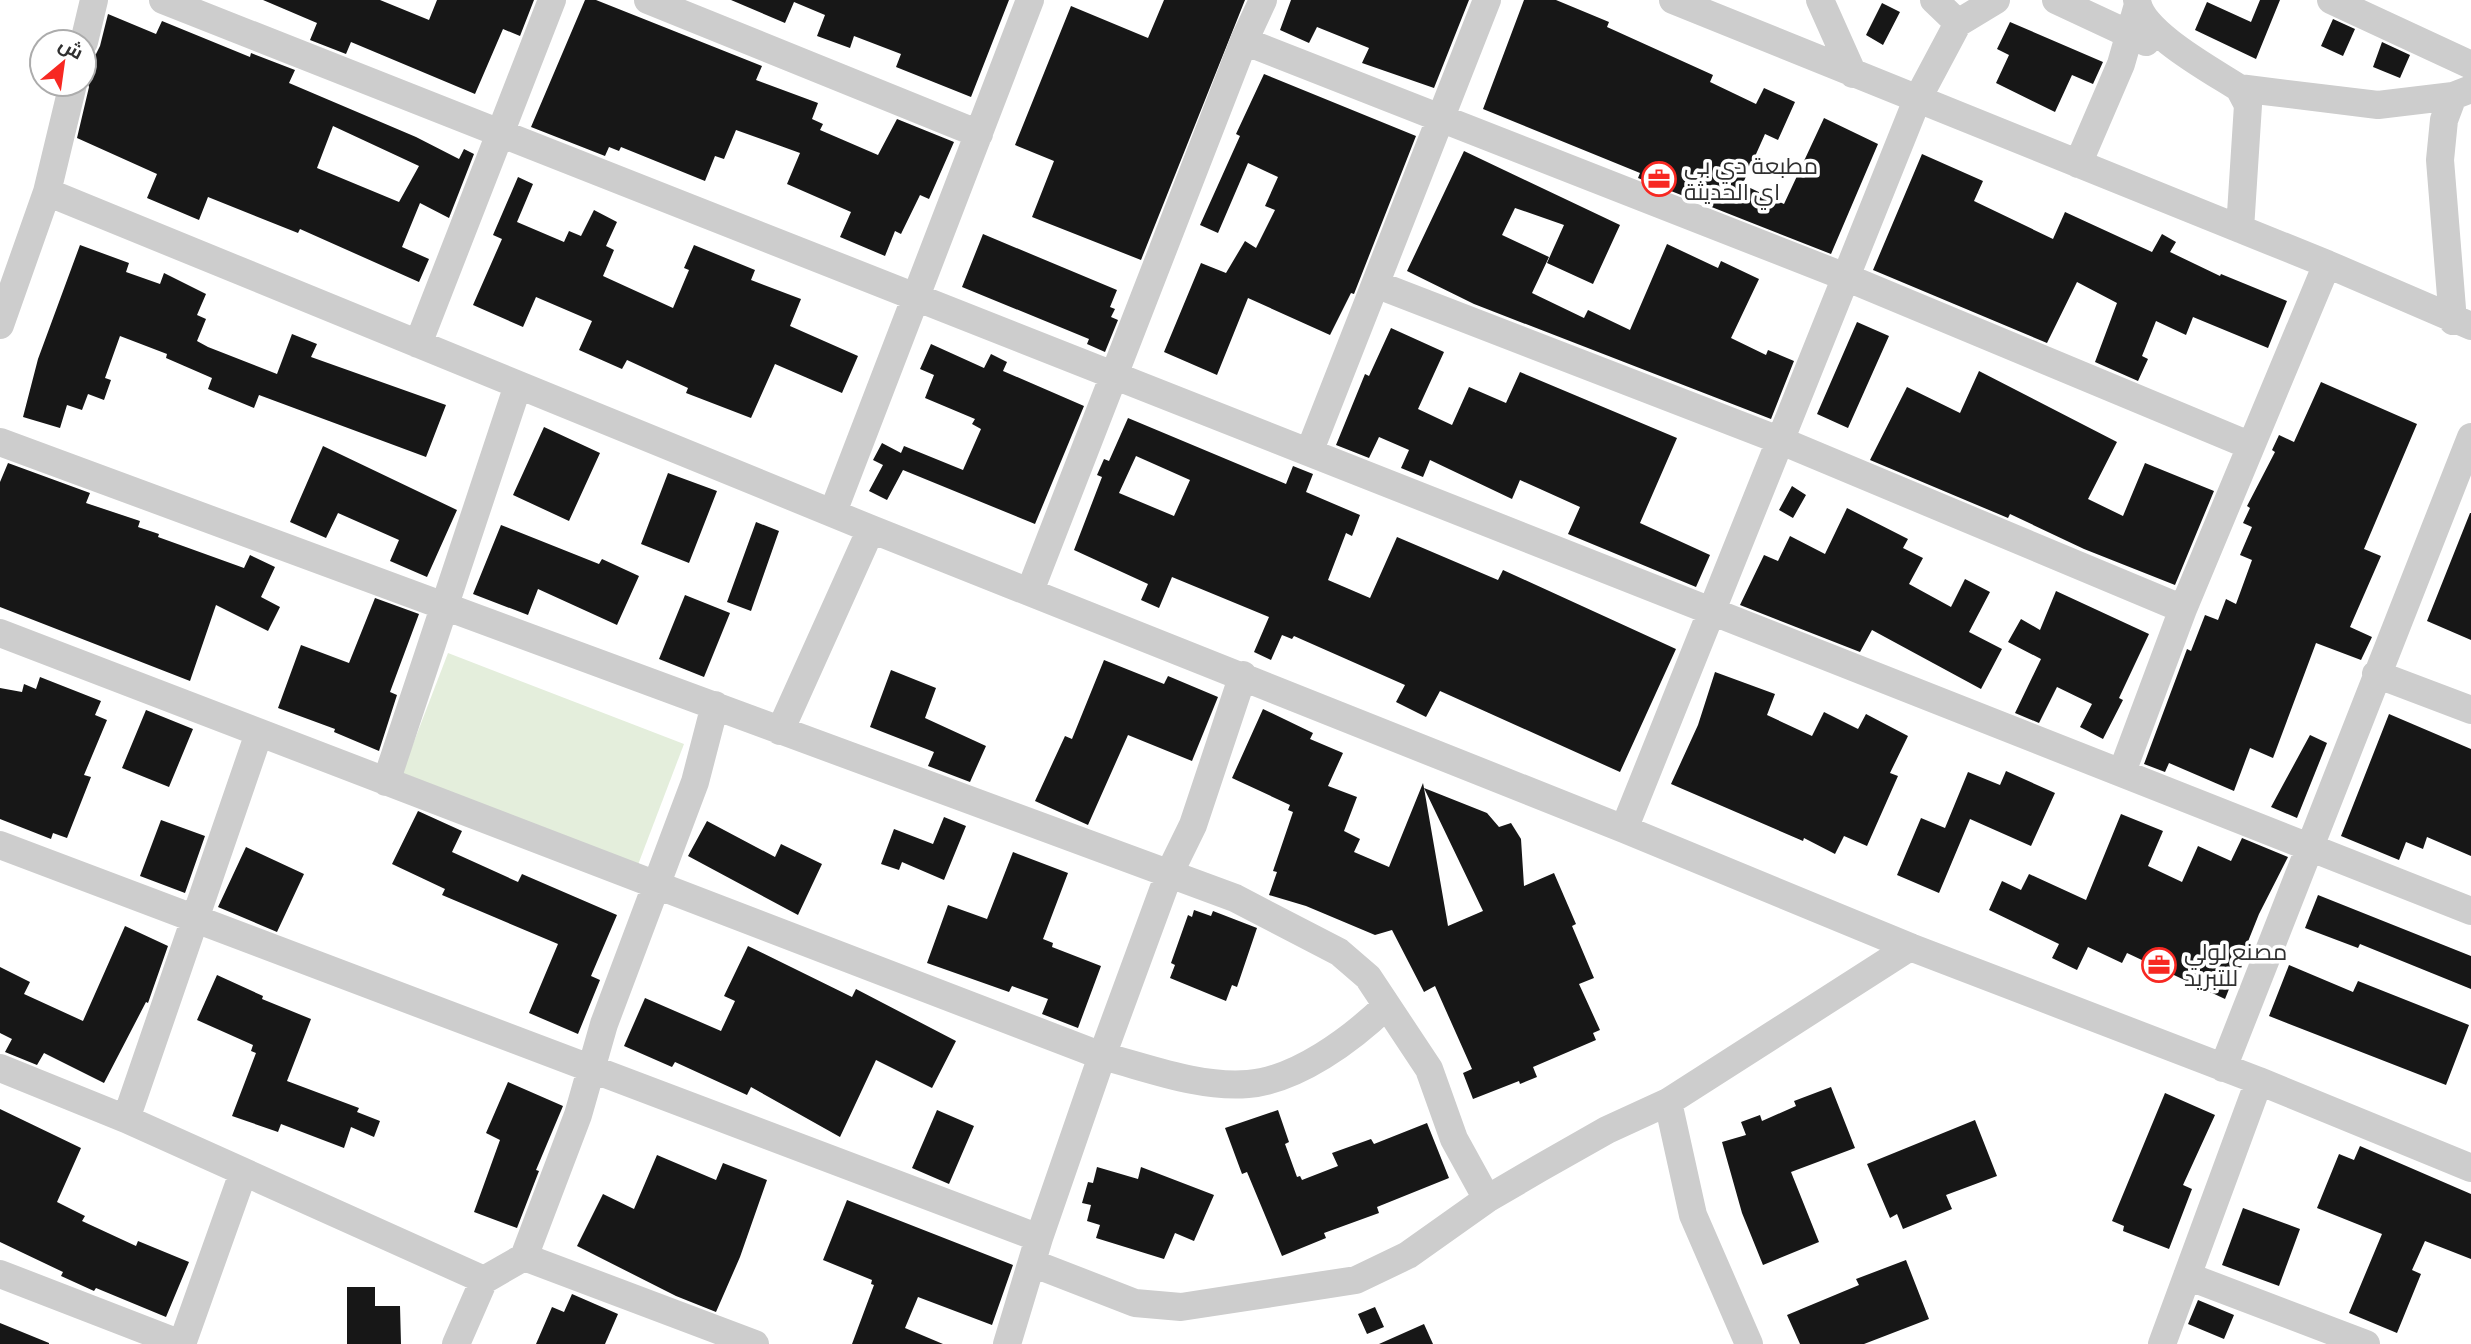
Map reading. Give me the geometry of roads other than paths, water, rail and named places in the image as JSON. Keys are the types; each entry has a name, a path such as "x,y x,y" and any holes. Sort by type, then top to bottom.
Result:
{"street":[{"path":"87,28 94,0"},
{"path":"163,0 499,135 1310,450 2471,911"},
{"path":"418,344 552,0"},
{"path":"648,0 979,134"},
{"path":"833,512 1030,0"},
{"path":"1030,591 1244,41 1263,0"},
{"path":"1310,450 1378,285 1487,0"},
{"path":"1673,0 1719,9 1853,74 2327,264 2462,324"},
{"path":"1820,0 1853,74"},
{"path":"1934,0 1958,23"},
{"path":"1624,829 1843,276 1917,100 1958,23 1996,0"},
{"path":"2056,0 2129,36 2195,59"},
{"path":"2331,0 2471,65"},
{"path":"2078,164 2120,64 2137,4"},
{"path":"2137,4 2157,32 2239,88 2378,105 2462,93"},
{"path":"1244,41 1843,276 2250,446"},
{"path":"2239,88 2248,105 2240,229"},
{"path":"2462,93 2444,120 2440,160 2462,324"},
{"path":"0,325 47,192 70,98"},
{"path":"47,192 871,529 1243,675 1910,947 2259,1081 2471,1168"},
{"path":"2122,772 2183,608 2327,264"},
{"path":"1378,285 1779,440 2183,608"},
{"path":"386,782 518,385"},
{"path":"2223,1068 2471,437"},
{"path":"0,442 1235,898 1339,952 1368,977 1429,1069 1454,1139 1487,1199"},
{"path":"780,731 871,529"},
{"path":"0,633 1102,1056 1195,1081 1249,1084 1277,1077 1312,1061 1357,1034 1386,1006"},
{"path":"2376,674 2471,710"},
{"path":"1007,1344 1035,1250 1102,1056 1169,874 1193,825 1243,675"},
{"path":"456,1344 484,1280 524,1257 578,1115 589,1068 695,782 715,705"},
{"path":"126,1119 259,733"},
{"path":"0,845 589,1068 1035,1250 1135,1303 1181,1307 1356,1280 1408,1255 1487,1199 1607,1130 1668,1102 1910,947"},
{"path":"0,1068 126,1119 484,1280"},
{"path":"2162,1344 2259,1081"},
{"path":"1668,1102 1693,1215 1749,1344"},
{"path":"0,1274 182,1344 243,1173"},
{"path":"524,1257 721,1338 755,1344"},
{"path":"2187,1276 2366,1344"}],"place":[{"name":"مطبعة دي بي اي الحديثة","path":"1659,179"},
{"name":"مصنع لولي للتبريد","path":"2159,965"}]}
